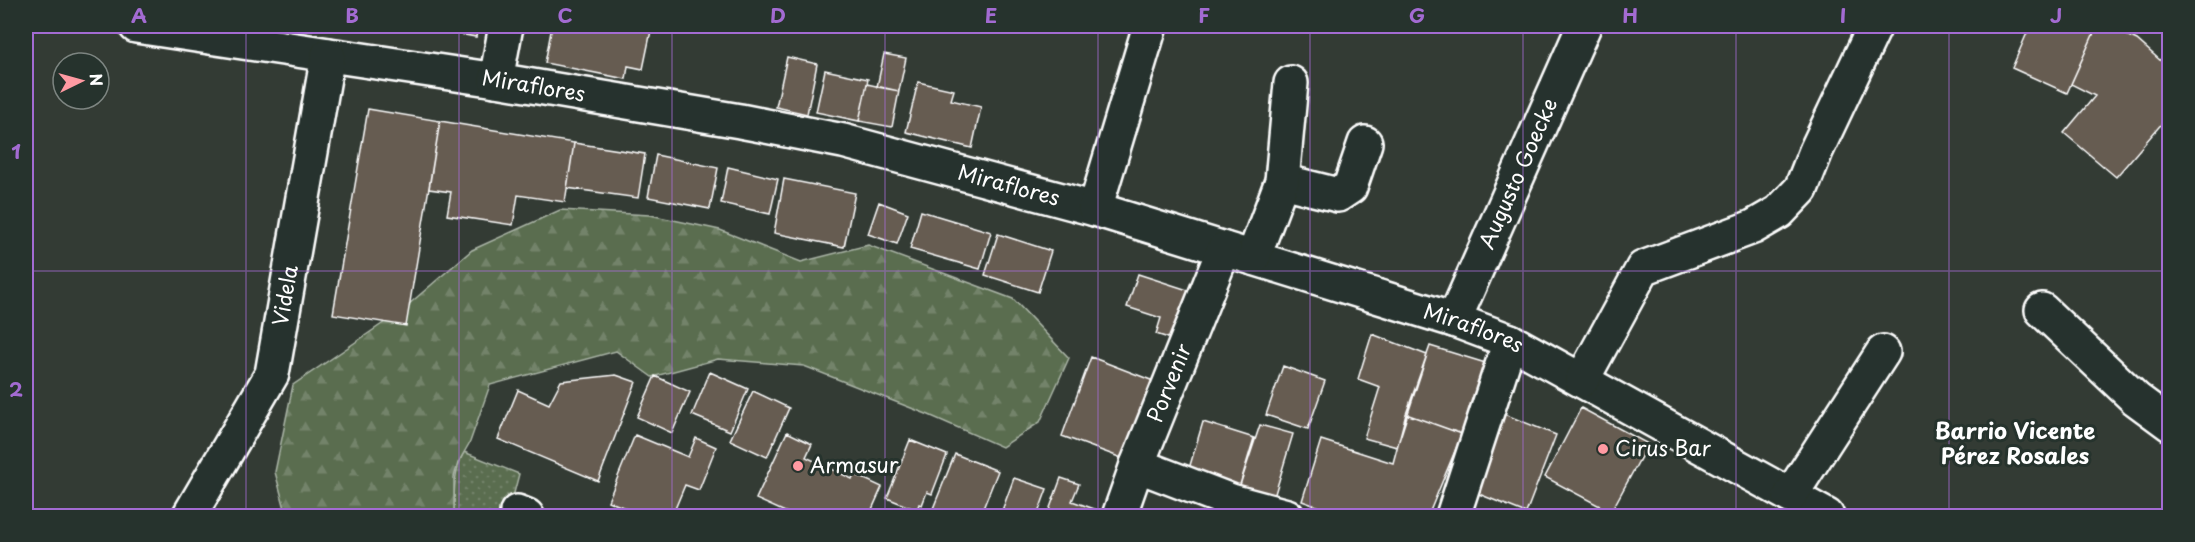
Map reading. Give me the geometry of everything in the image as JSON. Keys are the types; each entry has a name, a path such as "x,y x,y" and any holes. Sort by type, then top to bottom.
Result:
{"street":[{"path":"496,80 506,26"},
{"path":"1095,209 1150,26"},
{"name":"Augusto Goecke","path":"1454,320 1584,26"},
{"path":"1582,380 1643,268 1753,227 1779,212 1801,189 1875,26"},
{"name":"Miraflores","path":"149,27 496,80 740,121 843,141 1095,209 1454,320 1510,341 1827,516"},
{"name":"Videla","path":"189,516 272,374 328,55"},
{"name":"Porvenir","path":"1119,516 1137,465 1239,254 1282,181 1291,83"},
{"path":"1282,181 1338,195 1345,192 1350,187 1365,143"},
{"path":"2042,310 2136,399 2169,424"},
{"path":"1453,516 1510,341"},
{"path":"1790,496 1883,352"},
{"path":"1137,465 1231,501 1287,516"}],"green space":[{"path":"560,210 650,215 720,230 801,262 868,245 1013,299 1069,358 1040,422 1002,447 929,415 804,366 718,359 652,377 616,351 490,385 470,442 458,463 454,477 454,516 287,516 275,472 293,385 401,311 472,250"},
{"path":"464,452 519,474 508,516 454,516 456,475"}],"building":[{"path":"417,26 478,26 476,37"},
{"path":"552,26 652,26 643,69 628,66 626,79 545,63"},
{"path":"2030,26 2097,26 2067,93 2012,68"},
{"path":"2097,26 2107,26 2137,40 2170,69 2170,114 2116,177 2064,133 2095,96 2071,84"},
{"path":"884,54 906,58 899,91 877,87"},
{"path":"787,57 817,64 807,114 776,107"},
{"path":"825,70 868,79 859,121 816,112"},
{"path":"918,82 954,90 951,100 981,107 972,148 906,132"},
{"path":"867,84 899,91 892,127 859,121"},
{"path":"368,109 440,121 406,326 333,314"},
{"path":"440,121 574,143 565,202 518,195 513,225 447,215 451,192 429,189"},
{"path":"574,143 645,154 638,198 567,188"},
{"path":"656,155 718,168 710,209 648,197"},
{"path":"728,167 778,179 770,214 721,203"},
{"path":"784,179 855,193 844,247 774,233"},
{"path":"879,202 908,213 897,244 868,234"},
{"path":"921,211 991,232 980,269 910,249"},
{"path":"998,234 1051,251 1038,292 985,275"},
{"path":"1138,274 1197,293 1181,342 1156,334 1161,318 1127,307"},
{"path":"1372,334 1427,355 1397,447 1364,438 1380,387 1358,379"},
{"path":"1430,346 1492,365 1462,434 1406,414"},
{"path":"1091,357 1156,382 1127,460 1062,436"},
{"path":"1283,366 1325,381 1308,429 1266,415"},
{"path":"710,372 748,389 730,431 692,415"},
{"path":"616,375 636,382 598,481 498,439 518,390 549,404 561,381"},
{"path":"655,376 690,392 672,433 637,417"},
{"path":"753,391 789,408 767,457 730,440"},
{"path":"1581,408 1648,444 1611,512 1545,477"},
{"path":"1499,412 1556,435 1526,513 1469,490"},
{"path":"1406,414 1462,434 1428,516 1344,516 1302,501 1321,440 1393,463"},
{"path":"1203,422 1254,438 1239,488 1188,472"},
{"path":"1260,425 1293,434 1274,497 1239,488"},
{"name":"Armasur","path":"787,432 812,444 806,457 852,479 854,474 882,487 869,516 814,516 806,512 804,516 794,516 756,499"},
{"path":"635,435 688,457 696,438 716,447 699,490 685,485 672,516 645,516 608,501"},
{"path":"910,440 947,455 932,494 927,492 922,505 919,504 917,510 887,498"},
{"path":"955,454 998,471 980,516 930,516"},
{"path":"1014,478 1047,489 1037,516 1000,516"},
{"path":"1061,478 1079,484 1072,501 1100,511 1098,516 1047,516"}],"place":[{"name":"Cirus Bar","path":"1603,449"},
{"name":"Armasur","path":"798,466"}],"district":[{"name":"Barrio Vicente Pérez Rosales","path":"2015,444"}]}
